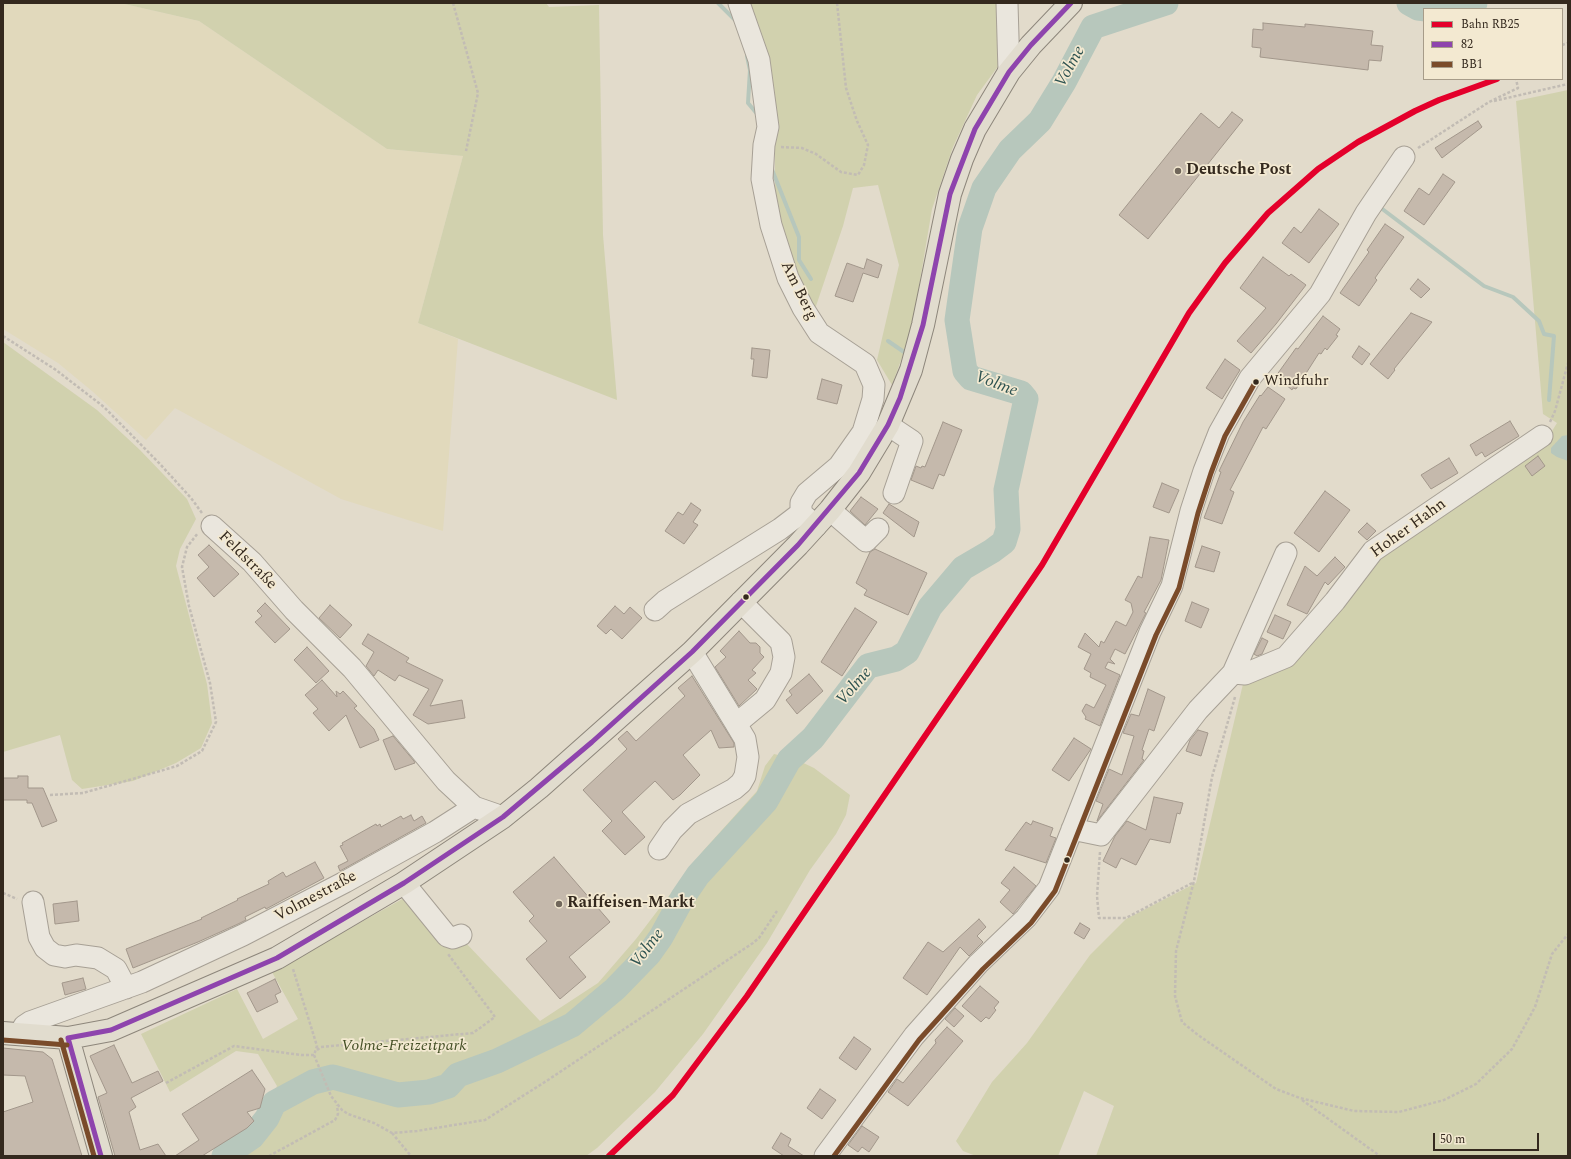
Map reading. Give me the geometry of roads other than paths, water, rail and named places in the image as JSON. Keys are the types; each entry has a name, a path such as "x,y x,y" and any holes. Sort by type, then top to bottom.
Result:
{"main road":[{"name":"Volmestraße","path":"12,1033 68,1038 111,1030 212,987 287,952 404,883 503,817 586,748 692,652 741,602 816,516 859,473 888,425 911,370 923,325 950,194 975,128 1009,72 1030,45 1071,3"},
{"path":"68,1038 101,1156"}],"street":[{"name":"Am Berg","path":"739,3 759,60 768,127 764,146 762,179 771,225 788,278 803,308 819,333 865,364 874,385 873,399 863,432 839,466 807,493 801,504 816,516"},
{"path":"1007,3 1009,72"},
{"path":"825,1156 914,1036 978,964 1026,918 1041,900 1054,878 1150,632 1172,586 1191,511 1219,433 1250,378 1320,294 1366,213 1404,157"},
{"path":"888,425 912,441 894,494"},
{"name":"Hoher Hahn","path":"1233,673 1245,674 1286,657 1335,601 1373,551 1542,436"},
{"path":"655,610 665,601 780,529 816,516 866,541 878,529"},
{"name":"Feldstraße","path":"212,526 252,562 294,610 352,668 446,781 474,807"},
{"path":"1072,829 1101,835 1198,710 1233,673 1286,553"},
{"path":"736,724 765,700 780,673 784,658 781,642 741,602"},
{"path":"659,849 672,830 688,814 734,789 741,783 745,776 748,757 745,739 692,652"},
{"path":"474,807 503,817"},
{"name":"Volmestraße","path":"12,1033 30,1022 126,988 243,935 345,882 435,832 474,807"},
{"path":"404,883 447,936 453,938 461,935"},
{"path":"33,902 39,937 45,948 54,954 65,957 76,955 98,958 116,970 126,988"}],"waterway":[{"path":"718,3 736,21"},
{"name":"Volme","path":"224,1156 252,1137 267,1118 274,1103 313,1082 333,1077 398,1095 429,1092 448,1086 458,1075 497,1061 572,1025 615,989 649,954 661,937 683,897 698,875 766,801 789,760 813,738 868,666 896,659 907,652 930,607 963,568 1004,542 1008,529 1006,490 1026,399 1021,393 971,378 965,371 957,320 970,228 984,188 1010,150 1040,121 1064,82 1093,27 1166,3"},
{"name":"Volme","path":"1409,3 1418,8 1423,9"},
{"name":"Volme","path":"1445,8 1475,3"},
{"path":"747,56 750,70 748,103 758,115"},
{"path":"771,167 799,237 799,260 811,279"},
{"path":"1381,208 1484,286 1513,297 1539,321 1544,334 1554,336 1549,400"},
{"path":"888,341 904,352"}],"rail line":[{"name":"RB25","path":"609,1156 673,1095 747,996 1042,565 1189,313 1225,263 1268,213 1318,169 1358,142 1415,111 1439,100 1494,80"}],"place":[{"name":"Deutsche Post","path":"1178,171"},
{"name":"Windfuhr","path":"1256,382"},
{"name":"Raiffeisen-Markt","path":"559,904"}],"park label":[{"name":"Volme-Freizeitpark","path":"404,1047"}]}
